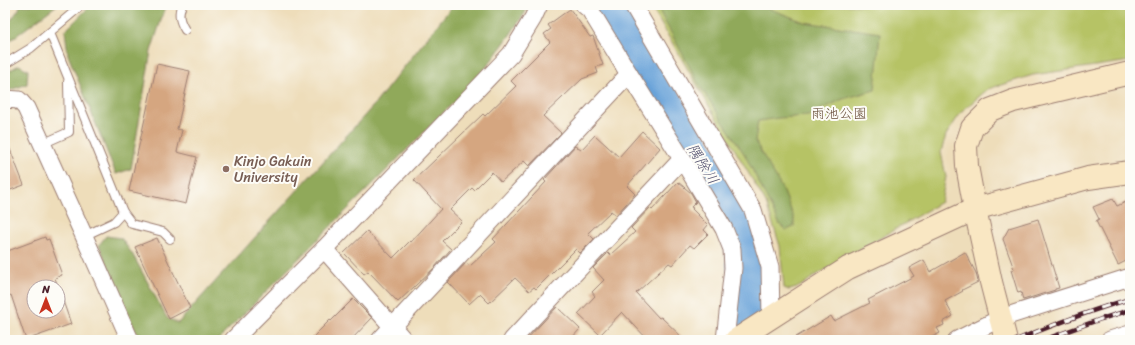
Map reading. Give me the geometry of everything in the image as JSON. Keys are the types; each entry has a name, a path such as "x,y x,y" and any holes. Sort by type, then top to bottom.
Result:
{"street":[{"path":"233,340 324,249 511,54 533,18 539,5"},
{"path":"584,5 590,10 724,229 732,249 733,268 725,340"},
{"path":"633,5 753,210 770,267 753,332"},
{"path":"1006,340 991,282 967,166 966,146 972,128 990,110 1013,101 1130,73"},
{"path":"380,340 629,74"},
{"path":"5,99 19,100 26,108 130,340"},
{"path":"512,340 682,159"},
{"path":"753,332 848,268 975,209 1088,178 1130,172"},
{"path":"324,249 404,340"},
{"path":"957,340 1001,318 1130,277"},
{"path":"1110,340 1130,334"}],"lane":[{"path":"5,64 31,48 82,5"},
{"path":"182,5 180,8 180,21 185,30"},
{"path":"50,32 123,212 132,224 163,232 170,239"},
{"path":"42,144 69,132 68,76"},
{"path":"84,236 114,222 123,212"}],"green space":[{"path":"20,5 57,5 8,42 5,28 19,9"},
{"path":"91,5 166,5 151,51 131,169 116,174 68,55 65,31"},
{"path":"453,5 527,5 525,13 479,77 218,340 139,340 99,245 106,236 121,238 133,255 167,318 178,323 374,105"},
{"name":"雨池公園","path":"650,5 1130,5 1130,61 1033,75 988,89 962,111 946,135 941,152 946,177 941,202 818,274 801,286 789,290 784,288 780,246 766,203"},
{"path":"656,5 760,5 804,22 880,33 875,90 843,99 808,116 758,121 755,141 784,192 794,218 794,227 786,230 780,225 745,155 701,88"},
{"path":"19,65 28,70 27,84 5,92 5,73"}],"building":[{"path":"570,9 590,37 593,36 603,65 596,67 598,73 582,79 543,116 561,133 529,166 524,161 501,182 492,172 474,190 472,188 450,210 462,221 442,241 451,249 434,268 398,302 368,271 364,274 344,253 367,231 393,258 410,241 411,242 441,209 414,180 483,114 485,116 516,86 511,81 550,42 544,34 551,29 548,25"},
{"path":"157,64 190,71 177,129 182,130 177,152 197,157 186,204 129,191"},
{"path":"642,131 660,148 627,186 635,194 616,215 611,211 588,233 594,239 580,253 576,249 536,289 534,287 529,291 515,278 489,303 480,294 469,304 448,282 466,263 470,266 496,242 493,239 546,182 544,180 575,146 581,150 595,135 619,157"},
{"path":"5,139 24,185 5,192"},
{"path":"678,182 691,193 696,202 691,207 708,225 704,230 708,234 694,248 690,245 672,265 669,263 636,293 659,318 661,317 685,340 648,340 622,312 600,335 578,314 595,296 592,292 604,280 593,268 608,253 610,255 635,232 631,228 650,208 652,210"},
{"path":"1113,199 1117,206 1130,200 1130,259 1118,265 1096,221 1099,219 1093,207"},
{"path":"1038,219 1059,288 1023,300 1021,292 1018,293 1011,270 1014,269 1003,239 1009,228"},
{"path":"45,237 46,240 49,239 62,275 55,279 26,279 26,319 66,319 66,310 71,324 26,340 11,295 5,297 5,252"},
{"path":"157,238 190,308 169,319 135,247"},
{"path":"965,252 976,273 978,282 945,301 953,316 943,322 944,325 937,328 940,333 926,340 791,340 831,316 834,321 870,303 868,300 914,276 909,268 924,260 930,272"},
{"path":"353,299 372,318 351,340 310,340 330,320 331,321"},
{"path":"557,307 580,329 570,340 526,340"}],"waterway":[{"name":"隅除川","path":"609,5 617,22 721,192 743,249 747,295 741,340"}],"railway":[{"path":"1016,340 1058,323 1130,299"},
{"path":"1043,340 1130,310"}],"place":[{"name":"Kinjo Gakuin University","path":"226,169"}]}
